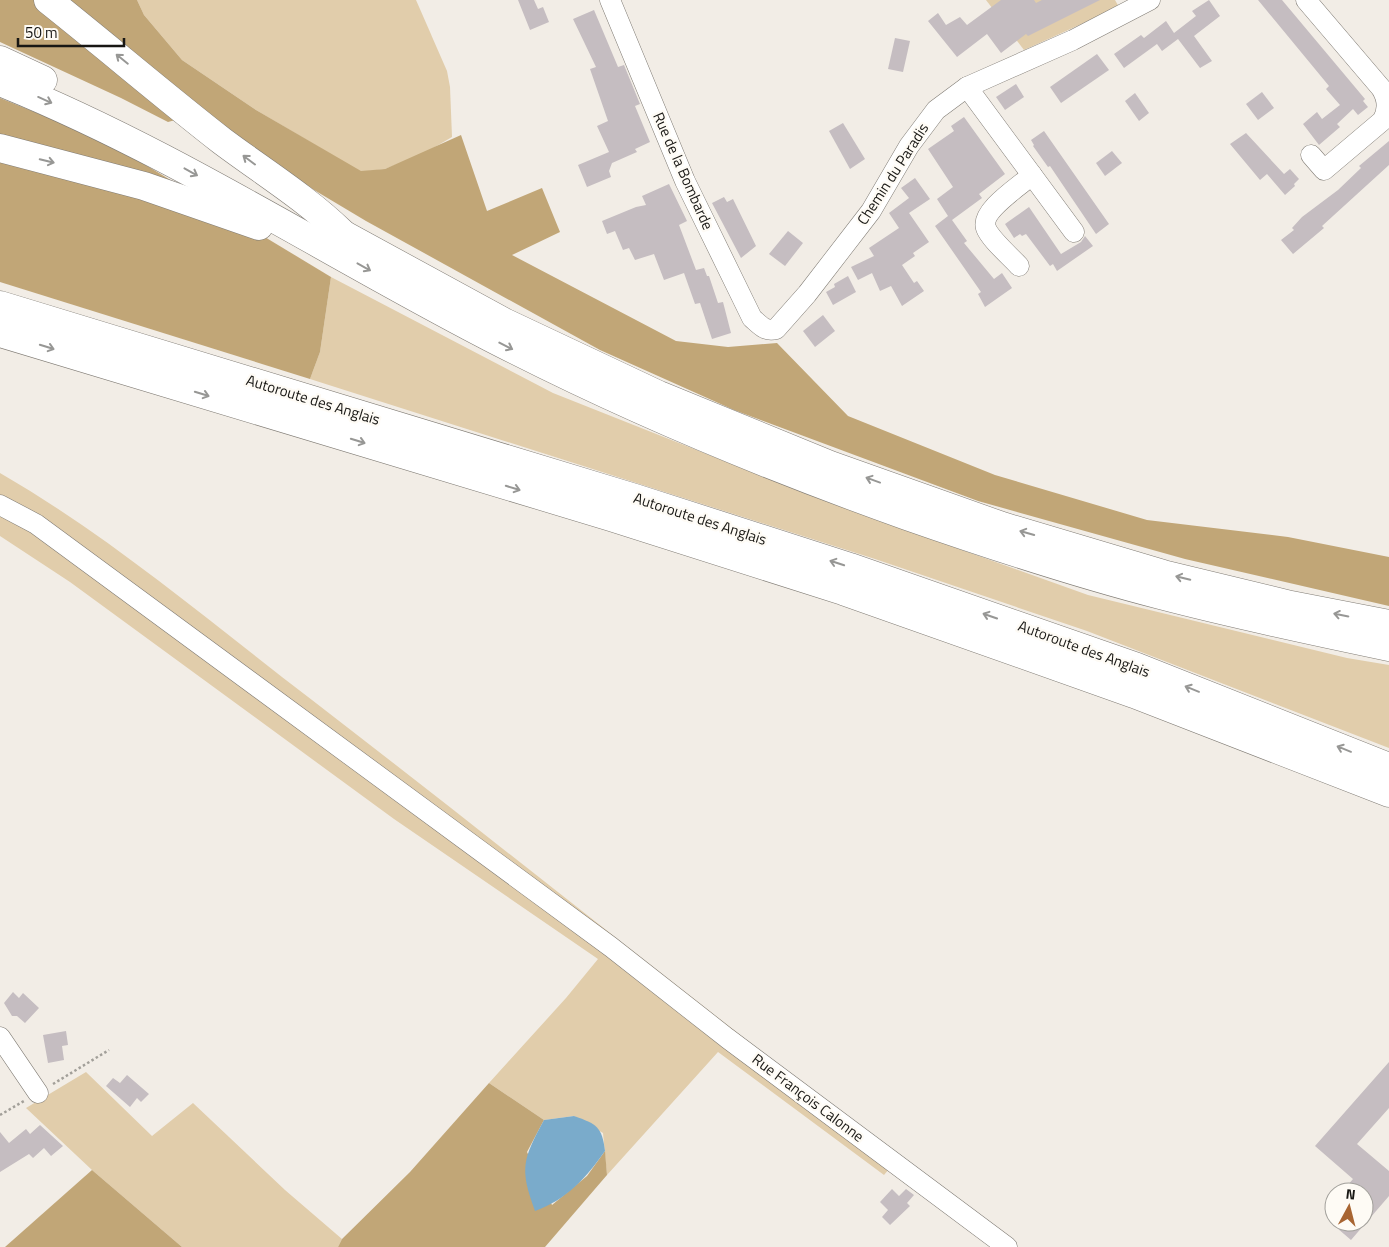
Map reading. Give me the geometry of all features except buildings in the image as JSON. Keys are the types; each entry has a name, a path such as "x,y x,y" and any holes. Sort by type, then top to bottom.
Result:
{"highway":[{"path":"48,0 220,139 286,188 318,209 338,242"},
{"path":"0,60 105,107 168,138 502,344 642,411 823,486 997,547 1158,595 1284,626 1389,647"},
{"path":"0,82 96,124 633,383 830,465 1002,526 1163,574 1291,605 1389,624"},
{"path":"0,148 144,186 231,214 288,238 338,242"},
{"name":"Autoroute des Anglais","path":"0,305 635,498 850,567 1137,667 1389,767"},
{"name":"Autoroute des Anglais","path":"0,333 611,517 843,591 1134,694 1389,793"}],"street":[{"name":"Rue de la Bombarde","path":"610,0 695,204 752,318 761,327 771,330"},
{"path":"1306,0 1381,88 1388,103 1388,111 1382,121 1324,170 1311,155"},
{"name":"Chemin du Paradis","path":"771,330 776,329 807,294 871,211 922,126 936,110 968,86 1073,40 1148,1"},
{"path":"968,86 1074,232"},
{"path":"1019,266 989,233 985,222 990,210 1032,175"},
{"name":"Rue François Calonne","path":"0,505 49,534 611,947 727,1038 1007,1247"},
{"path":"0,1037 38,1093"}],"path":[{"path":"0,1116 109,1050"}],"shaded area":[{"path":"0,0 137,0 144,15 182,60 256,110 361,171 385,169 461,135 487,211 542,188 560,232 512,255 676,341 728,347 777,343 848,416 995,475 1147,520 1288,537 1389,557 1389,606 1185,559 978,501 734,410 600,350 366,221 279,169 205,112 168,122 0,42"},
{"path":"137,0 416,0 447,71 450,87 452,137 423,154 385,169 361,172 256,110 182,60 144,15"},
{"path":"986,0 1115,0 1119,7 1024,50"},
{"path":"0,98 106,141 331,277 320,352 310,379 0,282"},
{"path":"331,277 553,393 828,502 1088,595 1347,658 1389,665 1389,748 1087,631 875,559 310,379 320,352"},
{"path":"0,473 81,524 121,552 751,1044 899,1157 884,1175 718,1052 607,1175 603,1133 574,1116 544,1120 489,1083 566,998 598,959 394,819 70,582 0,536"},
{"path":"86,1072 152,1136 193,1103 285,1190 342,1239 338,1247 182,1247 92,1170 26,1108"},
{"path":"489,1083 544,1120 527,1152 552,1205 587,1176 605,1151 607,1175 545,1247 338,1247 342,1239 410,1172"},
{"path":"92,1170 182,1247 5,1247"}],"water":[{"path":"574,1116 588,1121 600,1131 605,1151 575,1187 556,1201 535,1211 525,1174 531,1145 544,1120"}]}
